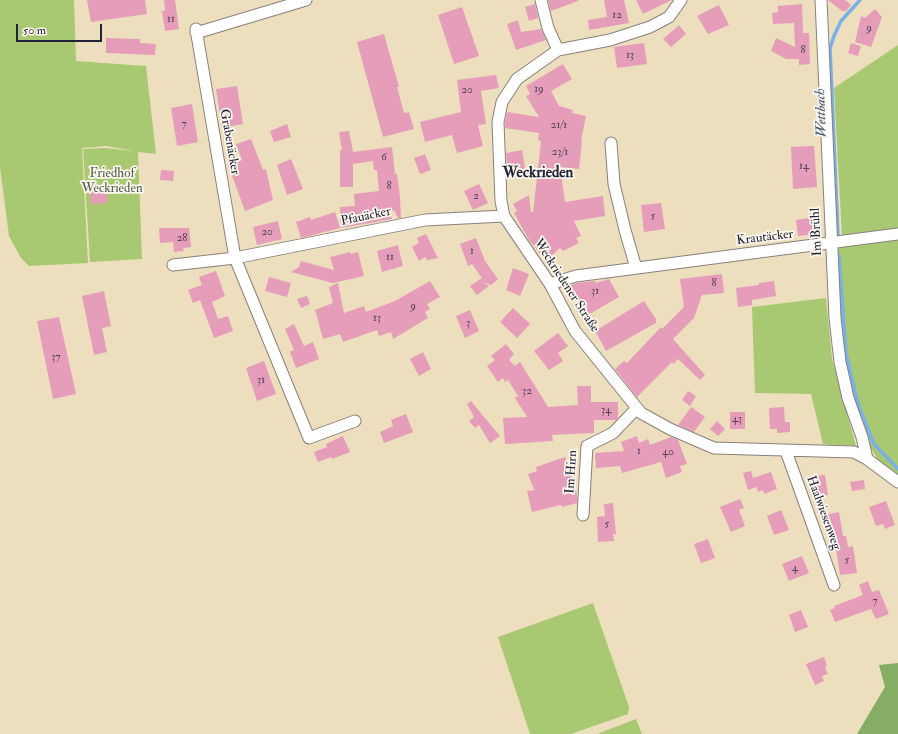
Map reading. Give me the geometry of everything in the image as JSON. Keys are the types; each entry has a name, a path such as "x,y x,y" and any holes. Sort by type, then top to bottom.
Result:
{"street":[{"name":"Grabenäcker","path":"235,258 196,31 306,0"},
{"path":"541,0 548,28 558,50"},
{"name":"Weckriedener Straße","path":"681,0 669,17 650,27 610,40 558,50 516,79 502,102 498,122 501,200 504,216 550,284 575,331 640,413 670,429 714,448 854,452 867,459 898,482"},
{"name":"Im Brühl","path":"821,0 835,318 840,362 848,398 862,437 867,459"},
{"path":"611,142 614,184 636,268"},
{"name":"Pfauäcker","path":"173,265 235,258 425,220 504,216"},
{"name":"Krautäcker","path":"550,284 576,276 898,234"},
{"path":"235,258 309,438 355,421"},
{"name":"Im Hirn","path":"583,516 587,446 613,433 637,408"},
{"name":"Haalwiesenweg","path":"786,451 834,585"}],"green space":[{"name":"Friedhof Weckrieden","path":"0,0 74,0 76,61 146,66 156,154 138,152 142,259 90,262 83,149 105,148 135,151 106,146 82,148 88,263 29,266 21,258 9,236 0,167"},
{"path":"898,45 898,229 842,236 834,88"},
{"path":"898,239 898,478 881,465 867,442 845,382 833,251 842,246"},
{"path":"826,298 832,359 856,446 823,444 811,394 755,393 752,307"},
{"path":"593,603 629,707 628,714 571,734 530,734 498,637"},
{"path":"898,663 898,734 857,734 885,687 879,665"},
{"path":"636,719 642,734 597,734"}],"building":[{"path":"87,0 145,0 147,14 91,22"},
{"path":"164,0 175,0 179,29 165,31 162,11 165,11"},
{"path":"548,0 578,0 578,1 551,11"},
{"path":"604,0 624,0 629,23 589,30 588,20 607,17"},
{"path":"636,0 672,0 643,14"},
{"path":"828,0 845,0 851,5 846,11 842,11"},
{"path":"535,4 538,18 529,21 525,7"},
{"path":"802,4 803,33 809,33 810,64 799,65 799,59 786,59 771,51 776,38 795,47 794,23 773,24 772,13 778,12 778,6"},
{"path":"719,5 729,25 708,34 697,16"},
{"path":"462,7 479,56 454,64 438,15"},
{"path":"875,9 882,17 871,47 855,42 861,16 865,18"},
{"path":"518,20 521,32 541,29 546,40 516,50 507,24"},
{"path":"679,25 686,34 671,47 663,39"},
{"path":"384,34 399,87 397,87 404,113 409,112 414,129 383,137 357,42"},
{"path":"106,38 140,39 140,43 156,44 155,55 106,53"},
{"path":"644,43 647,64 617,68 614,47"},
{"path":"851,43 861,46 858,56 848,53"},
{"path":"563,64 572,79 551,91 559,106 573,110 572,113 586,116 581,140 579,169 560,167 565,202 603,196 605,216 574,221 581,236 576,238 579,243 563,251 560,248 546,261 529,240 514,213 517,211 513,204 529,195 531,212 533,212 541,141 538,140 539,133 505,128 505,124 507,112 539,117 526,96 530,94 526,86"},
{"path":"496,75 499,88 481,91 486,124 478,125 483,146 457,153 452,135 425,142 420,122 461,112 457,80"},
{"path":"237,86 243,124 222,128 216,89"},
{"path":"192,104 198,142 177,146 171,108"},
{"path":"287,124 291,137 274,142 270,131"},
{"path":"349,131 353,152 392,147 395,174 397,174 400,197 401,218 398,218 394,210 390,212 392,219 341,228 340,207 355,206 354,194 379,191 377,170 374,170 373,161 353,164 353,187 340,187 340,150 342,150 339,132"},
{"path":"251,139 263,170 266,169 273,200 245,211 228,165 242,160 236,144"},
{"path":"814,146 817,187 793,189 791,147"},
{"path":"522,150 526,174 508,176 506,153"},
{"path":"425,154 431,170 420,174 414,158"},
{"path":"291,159 303,189 287,195 277,165"},
{"path":"161,170 174,171 173,181 160,180"},
{"path":"479,184 488,203 473,210 464,191"},
{"path":"90,186 107,186 107,203 91,204"},
{"path":"661,203 665,229 644,232 641,205"},
{"path":"335,212 340,228 301,238 296,222 310,217 311,220"},
{"path":"816,217 818,234 798,236 796,220"},
{"path":"278,221 282,239 257,245 253,227"},
{"path":"159,228 189,228 191,247 183,248 184,251 174,252 173,242 160,243"},
{"path":"426,234 438,258 427,260 425,257 419,261 412,247 419,243 417,238"},
{"path":"476,238 485,261 498,279 491,285 483,282 489,286 477,295 470,286 482,278 472,264 468,266 460,244"},
{"path":"398,245 403,266 382,272 377,251"},
{"path":"350,252 351,254 358,252 364,276 333,283 291,272 299,267 301,261 334,270 330,257"},
{"path":"513,268 529,274 520,296 506,290"},
{"path":"216,271 225,296 212,302 218,319 228,316 233,331 214,338 200,300 193,303 188,290 202,285 199,277"},
{"path":"722,274 724,293 702,295 694,318 673,339 705,375 700,380 678,359 673,364 672,362 637,397 615,369 624,361 627,363 661,327 662,329 684,307 680,279"},
{"path":"269,277 291,283 287,297 265,291"},
{"path":"609,279 619,297 586,316 570,286 577,283 595,281 596,283"},
{"path":"430,281 440,297 427,304 430,309 425,312 428,318 393,339 391,332 379,336 377,330 343,342 340,334 323,339 315,310 333,303 329,287 338,283 344,313 364,306 366,312 395,301"},
{"path":"774,281 776,296 752,300 752,305 738,307 736,288 759,285 759,283"},
{"path":"104,291 111,326 102,328 107,352 94,355 82,296"},
{"path":"307,296 310,304 301,308 297,299"},
{"path":"644,301 656,319 656,323 606,351 595,331"},
{"path":"513,308 530,324 517,338 500,322"},
{"path":"470,310 479,331 465,338 456,316"},
{"path":"59,317 76,394 53,399 37,321"},
{"path":"294,324 304,346 313,342 319,359 296,368 290,352 294,350 285,329"},
{"path":"558,333 568,346 558,353 563,361 549,370 534,351"},
{"path":"506,344 514,354 509,360 515,366 520,362 548,407 578,405 577,386 591,386 591,402 618,402 618,418 616,420 594,420 594,433 552,435 553,441 505,444 503,418 527,417 515,398 518,396 508,380 505,382 503,378 498,382 487,366 495,360 491,356"},
{"path":"423,352 431,369 419,376 410,359"},
{"path":"264,361 276,394 257,401 246,368"},
{"path":"688,391 696,396 690,406 682,400"},
{"path":"471,401 500,436 490,443 479,425 475,428 469,421 474,417 467,404"},
{"path":"691,407 705,417 694,432 678,425"},
{"path":"784,407 785,422 790,422 790,432 777,433 777,429 770,429 769,408"},
{"path":"730,412 745,412 745,429 730,429"},
{"path":"406,414 413,432 384,443 380,432 393,426 391,420"},
{"path":"717,421 725,429 718,436 710,429"},
{"path":"343,436 350,452 332,459 331,457 318,462 314,452 327,447 326,444"},
{"path":"637,436 639,443 648,439 650,445 671,437 678,440 687,464 680,466 682,472 666,478 661,462 622,473 620,466 596,468 595,453 624,451 621,442"},
{"path":"565,457 577,495 577,503 532,512 527,491 534,490 528,474 537,471 536,467"},
{"path":"751,471 753,478 771,472 777,489 764,494 763,490 758,492 756,487 748,490 743,473"},
{"path":"825,475 828,495 812,497 809,477"},
{"path":"864,480 865,489 852,491 850,482"},
{"path":"740,499 744,508 739,510 745,526 731,532 720,507"},
{"path":"886,501 895,525 885,529 883,524 876,526 869,507"},
{"path":"613,503 616,534 613,534 614,541 598,542 597,517 605,516 604,504"},
{"path":"781,510 789,530 774,535 767,516"},
{"path":"839,512 843,536 846,536 848,547 853,546 857,573 840,575 836,549 833,549 831,535 827,535 824,515"},
{"path":"708,539 715,558 701,563 694,544"},
{"path":"802,556 809,573 789,581 782,564"},
{"path":"868,581 872,592 879,590 889,614 876,619 871,609 835,622 830,610 835,608 834,606 863,595 859,585"},
{"path":"801,610 808,627 795,632 789,615"},
{"path":"824,657 827,666 825,667 828,674 822,676 824,681 815,685 806,664"}],"waterway":[{"name":"Wettbach","path":"838,235 830,48 841,21 860,0"},
{"name":"Wettbach","path":"839,255 846,354 858,404 874,444 898,469"}],"district":[{"name":"Weckrieden","path":"538,174"}]}
